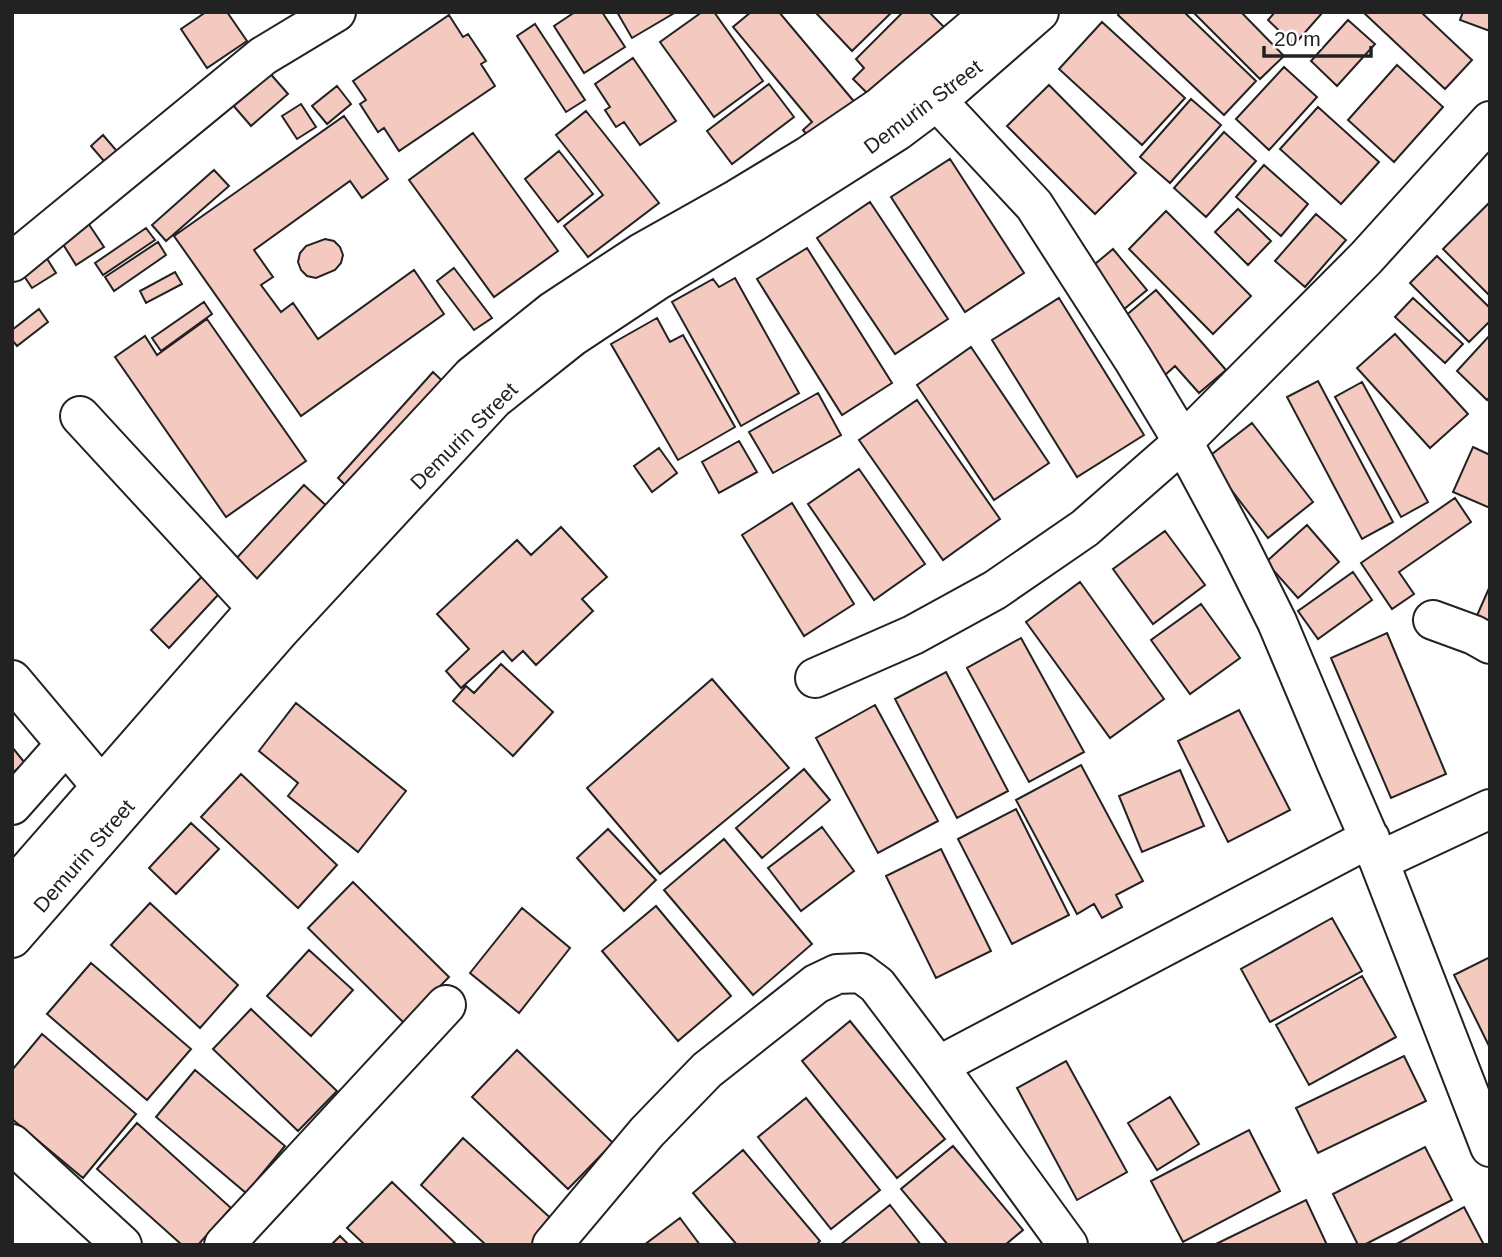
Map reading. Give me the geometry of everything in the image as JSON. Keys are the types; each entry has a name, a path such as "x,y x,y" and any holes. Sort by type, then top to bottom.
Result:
{"street":[{"path":"12,262 263,55 336,12"},
{"name":"Demurin Street","path":"12,889 257,608 472,376 554,311 641,253 808,156 880,107 992,12"},
{"name":"Demurin Street","path":"12,938 281,630 494,399 572,337 658,280 897,131 937,101 1039,12"},
{"path":"937,101 1034,205 1183,442 1239,546 1277,622 1374,849 1490,1147"},
{"path":"816,678 913,635 995,590 1085,528 1183,442 1366,258 1490,121"},
{"path":"79,416 257,608"},
{"path":"1433,620 1490,644"},
{"path":"12,680 102,788"},
{"path":"12,805 66,744"},
{"path":"938,1066 1374,849 1490,809"},
{"path":"552,1245 647,1132 707,1070 816,984 837,974 861,973 877,985 1068,1245"},
{"path":"224,1245 446,1005"},
{"path":"12,1144 122,1245"}],"building":[{"path":"206,12 227,12 247,41 207,68 181,29"},
{"path":"575,12 602,12 625,47 584,73 554,26"},
{"path":"617,12 676,12 632,38"},
{"path":"702,12 714,12 763,81 714,117 660,42"},
{"path":"751,12 779,12 862,111 818,148 803,130 812,122 733,27"},
{"path":"892,12 852,51 817,14"},
{"path":"903,12 929,12 947,30 876,102 853,79 864,68 856,59"},
{"path":"1120,12 1184,12 1256,81 1224,115 1118,15"},
{"path":"1193,12 1241,12 1284,56 1260,79"},
{"path":"1275,12 1323,12 1294,45 1268,20"},
{"path":"1363,12 1421,12 1472,60 1445,89"},
{"path":"1463,12 1490,12 1490,31 1460,20"},
{"path":"449,15 463,37 468,34 486,61 481,64 495,86 399,151 384,128 378,132 360,104 366,100 353,81"},
{"path":"1348,20 1375,44 1337,86 1311,61"},
{"path":"1102,22 1185,98 1142,145 1059,69"},
{"path":"535,24 585,100 566,112 517,36"},
{"path":"633,58 676,121 640,145 624,122 616,127 605,110 610,107 595,84"},
{"path":"1397,65 1443,107 1394,162 1348,120"},
{"path":"1284,67 1317,97 1269,150 1236,119"},
{"path":"268,71 288,94 251,126 232,104"},
{"path":"769,84 794,117 732,164 707,131"},
{"path":"1049,85 1136,173 1095,214 1007,126"},
{"path":"337,86 351,104 327,124 312,106"},
{"path":"1191,99 1221,125 1170,183 1140,157"},
{"path":"301,104 316,127 297,139 282,116"},
{"path":"1318,107 1379,162 1341,204 1280,149"},
{"path":"586,111 659,203 588,257 564,226 603,195 556,135"},
{"path":"344,116 388,179 362,198 350,181 254,250 273,277 261,285 281,312 293,303 318,339 414,270 444,314 301,416 174,236"},
{"path":"1224,132 1256,161 1206,217 1174,188"},
{"path":"473,133 558,251 494,297 409,180"},
{"path":"103,135 122,157 109,167 91,146"},
{"path":"559,151 593,194 558,222 525,179"},
{"path":"950,159 1024,273 965,312 891,197"},
{"path":"1264,165 1308,204 1281,236 1236,197"},
{"path":"214,170 229,186 166,241 152,225"},
{"path":"870,202 948,319 895,354 817,238"},
{"path":"1490,202 1490,296 1443,249"},
{"path":"1238,209 1271,241 1248,265 1215,232"},
{"path":"1166,211 1251,296 1213,334 1129,249"},
{"path":"1316,214 1346,240 1305,287 1275,261"},
{"path":"88,223 104,247 76,265 61,241"},
{"path":"146,228 155,240 103,275 95,263"},
{"path":"325,239 334,241 340,247 343,255 341,263 335,270 316,278 307,276 298,262 300,253 306,246"},
{"path":"158,242 166,255 114,291 105,277"},
{"path":"807,248 892,383 842,415 757,279"},
{"path":"1113,249 1147,290 1123,310 1089,269"},
{"path":"1437,256 1490,308 1490,321 1469,342 1410,283"},
{"path":"46,257 56,273 32,288 22,273"},
{"path":"454,268 492,318 474,330 437,281"},
{"path":"175,272 182,284 146,303 140,291"},
{"path":"735,278 799,393 741,426 672,302 713,279 719,287"},
{"path":"1156,290 1226,370 1199,393 1175,366 1164,376 1117,323"},
{"path":"1059,298 1144,435 1077,477 992,340"},
{"path":"1413,298 1463,344 1445,363 1395,317"},
{"path":"204,302 212,314 161,351 152,338"},
{"path":"39,309 48,322 17,346 12,340 12,330"},
{"path":"657,318 670,342 683,335 735,427 678,460 611,344"},
{"path":"207,319 306,461 226,517 115,357 145,336 157,355"},
{"path":"1395,334 1468,414 1430,448 1357,368"},
{"path":"1490,335 1490,397 1487,400 1457,371"},
{"path":"971,347 1049,463 994,500 917,385"},
{"path":"433,372 453,391 358,497 338,478"},
{"path":"1318,381 1393,522 1362,539 1287,397"},
{"path":"1362,382 1428,502 1401,517 1335,397"},
{"path":"818,393 841,435 773,473 749,432"},
{"path":"917,400 1000,519 943,560 859,440"},
{"path":"1252,423 1313,502 1268,538 1207,458"},
{"path":"739,441 757,472 719,493 702,462"},
{"path":"1473,447 1490,455 1490,508 1453,492"},
{"path":"659,448 677,473 652,492 634,466"},
{"path":"859,469 925,564 874,600 808,504"},
{"path":"304,485 331,510 261,586 234,561"},
{"path":"1455,498 1471,522 1399,572 1414,594 1392,609 1361,563"},
{"path":"792,503 854,604 804,636 742,535"},
{"path":"1307,525 1339,562 1298,598 1266,562"},
{"path":"561,527 607,577 582,599 593,611 536,665 523,651 512,661 503,651 461,688 446,671 469,649 437,614 517,540 531,555"},
{"path":"1165,531 1205,585 1153,624 1113,569"},
{"path":"211,567 229,583 169,648 151,630"},
{"path":"1353,572 1372,600 1318,639 1298,611"},
{"path":"1080,582 1164,699 1110,738 1026,622"},
{"path":"1490,586 1490,627 1475,620"},
{"path":"1201,604 1240,658 1190,694 1151,640"},
{"path":"1387,633 1446,774 1391,798 1331,658"},
{"path":"1021,638 1084,752 1029,782 967,668"},
{"path":"501,664 553,712 513,756 453,701 466,686 474,693"},
{"path":"946,672 1008,791 957,818 895,699"},
{"path":"712,679 789,768 660,874 587,788"},
{"path":"296,703 406,791 358,852 288,796 298,783 259,751"},
{"path":"875,705 938,821 878,853 816,738"},
{"path":"1239,710 1290,810 1228,842 1178,741"},
{"path":"12,747 25,763 12,773"},
{"path":"1081,765 1143,881 1116,895 1122,907 1102,918 1094,904 1077,914 1016,800"},
{"path":"804,769 830,800 762,858 736,828"},
{"path":"1180,770 1204,826 1142,852 1119,796"},
{"path":"241,774 337,865 298,908 201,817"},
{"path":"1016,809 1069,915 1012,944 958,839"},
{"path":"191,823 219,849 176,894 149,868"},
{"path":"822,827 854,871 801,911 768,868"},
{"path":"608,829 656,880 624,911 577,858"},
{"path":"724,839 812,944 753,995 664,890"},
{"path":"941,849 991,951 936,978 886,876"},
{"path":"353,882 449,977 404,1023 308,928"},
{"path":"150,903 238,985 200,1028 111,945"},
{"path":"656,906 731,996 678,1041 602,951"},
{"path":"522,908 570,948 519,1013 470,973"},
{"path":"1332,918 1362,971 1270,1022 1241,969"},
{"path":"309,950 353,990 311,1036 267,996"},
{"path":"1490,957 1490,1048 1454,975"},
{"path":"91,963 191,1049 147,1100 47,1014"},
{"path":"1362,976 1396,1037 1309,1085 1276,1025"},
{"path":"251,1009 337,1091 298,1131 213,1049"},
{"path":"850,1021 945,1139 897,1178 802,1061"},
{"path":"42,1034 136,1114 83,1178 12,1119 12,1070"},
{"path":"517,1050 613,1143 568,1189 472,1097"},
{"path":"1404,1056 1426,1101 1318,1153 1296,1108"},
{"path":"1066,1061 1127,1172 1077,1200 1017,1088"},
{"path":"195,1070 285,1146 246,1193 156,1117"},
{"path":"1170,1097 1199,1144 1157,1170 1128,1123"},
{"path":"806,1098 880,1190 831,1229 758,1137"},
{"path":"137,1123 231,1208 198,1245 182,1245 97,1169"},
{"path":"1249,1130 1280,1191 1183,1242 1151,1181"},
{"path":"463,1138 556,1223 536,1245 486,1245 421,1185"},
{"path":"953,1146 1023,1230 1005,1245 948,1245 901,1189"},
{"path":"1425,1147 1452,1200 1364,1245 1358,1245 1333,1194"},
{"path":"743,1150 820,1241 816,1245 737,1245 693,1193"},
{"path":"392,1182 457,1245 365,1245 347,1228"},
{"path":"1306,1200 1327,1245 1214,1245"},
{"path":"890,1205 921,1245 840,1245"},
{"path":"1464,1207 1484,1245 1395,1245"},
{"path":"680,1218 700,1245 644,1245"},
{"path":"340,1236 349,1245 331,1245"}]}
